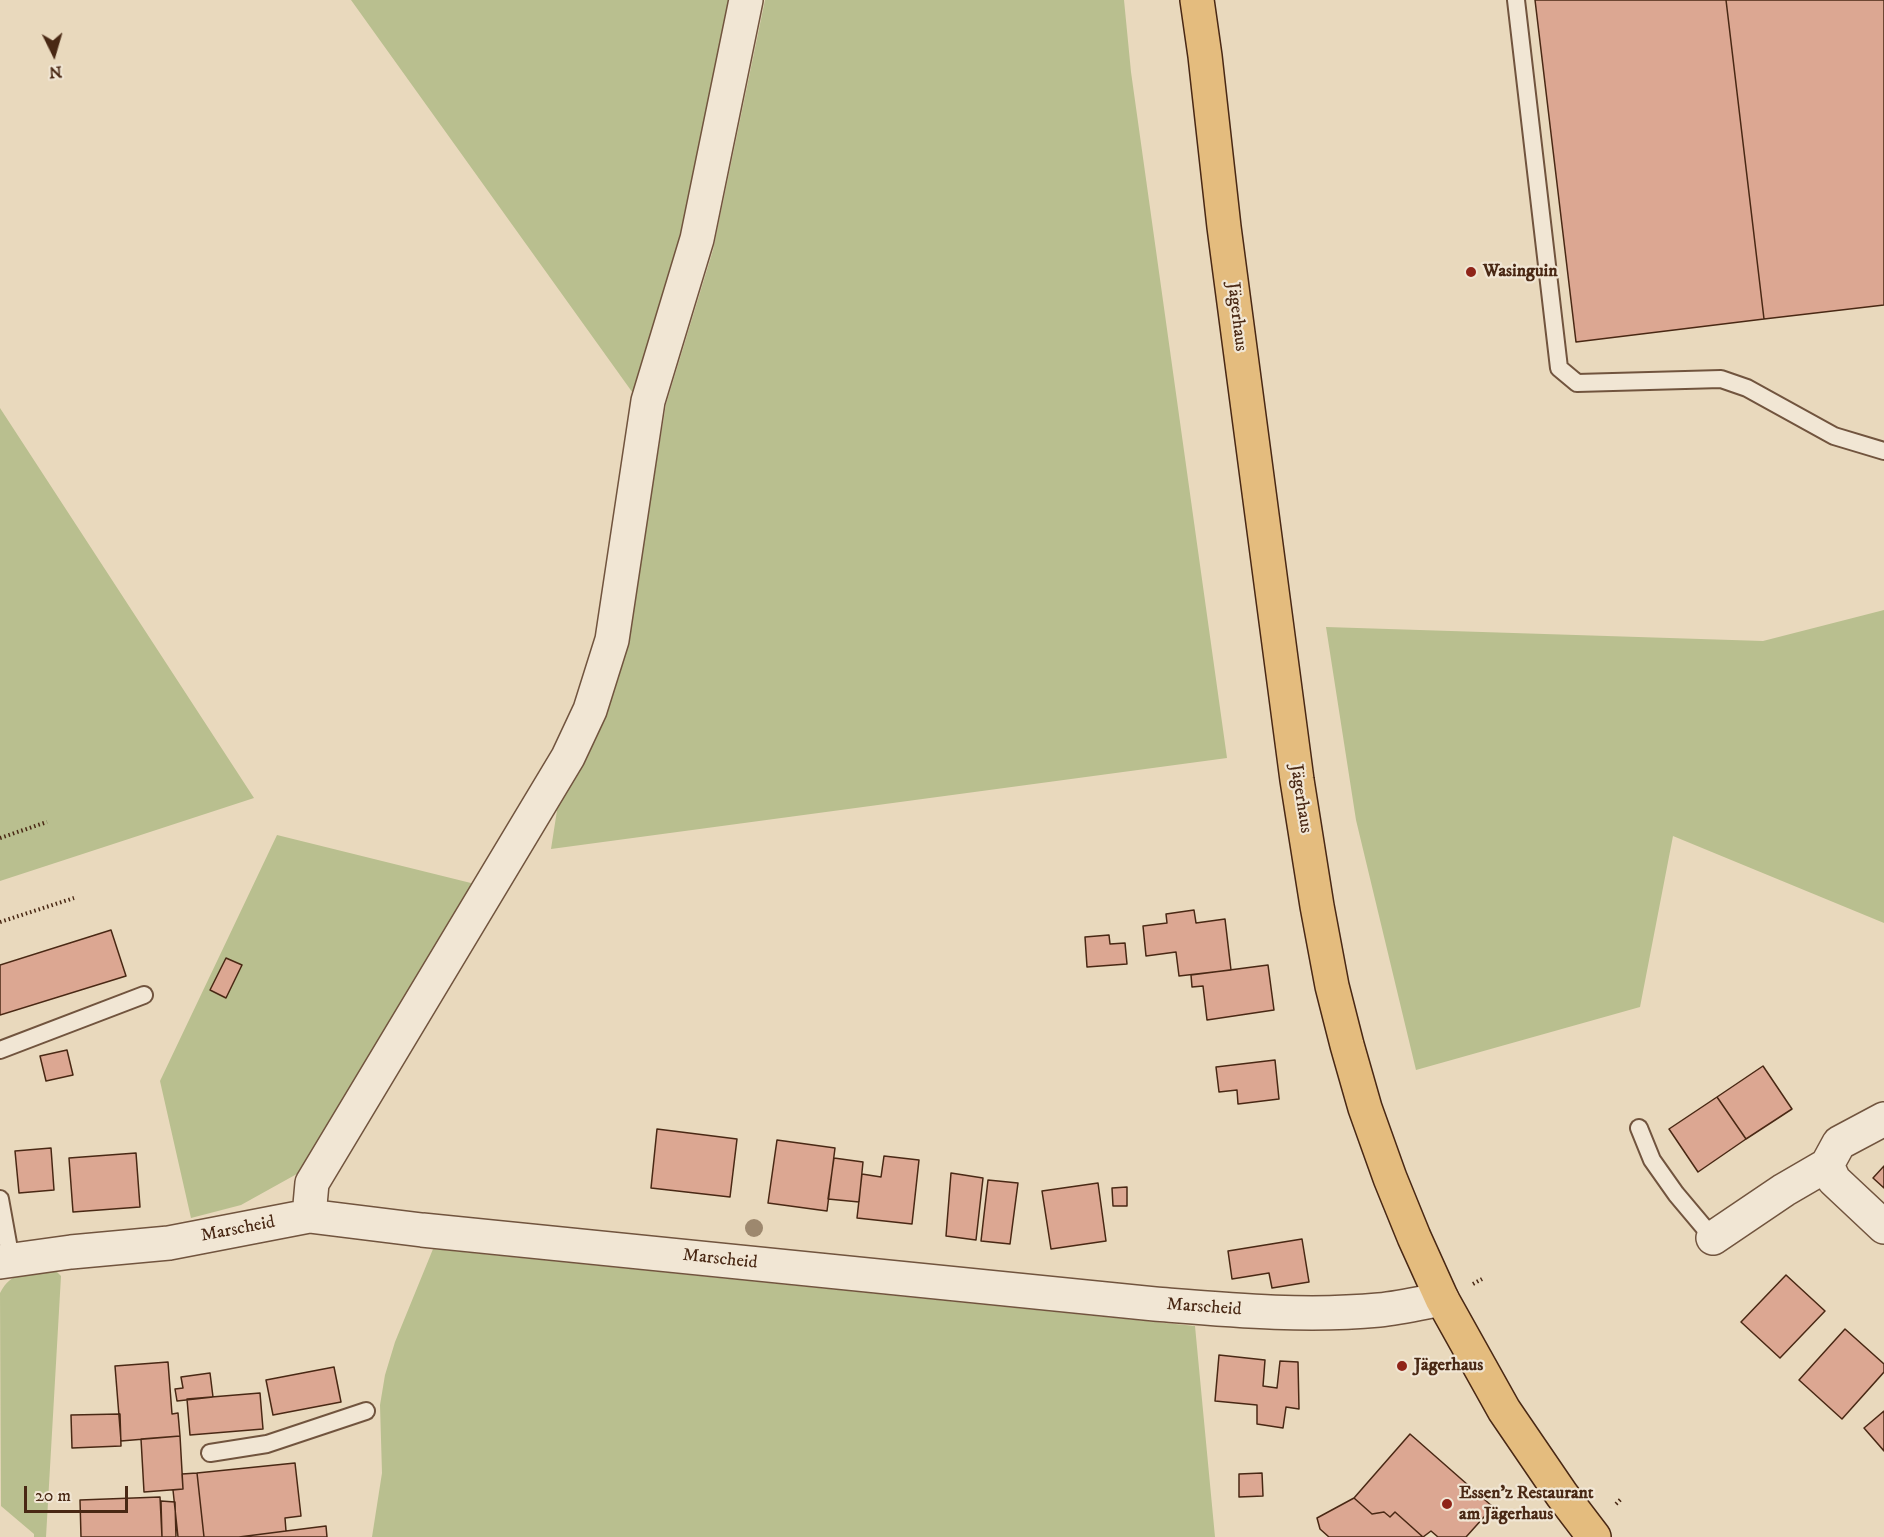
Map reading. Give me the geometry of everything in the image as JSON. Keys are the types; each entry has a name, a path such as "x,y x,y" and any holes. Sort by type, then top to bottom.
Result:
{"main road":[{"name":"Jägerhaus","path":"1198,3 1224,227 1275,622 1295,768 1332,986 1365,1108 1414,1237 1442,1299 1504,1410 1562,1495 1594,1537"}],"street":[{"path":"309,1216 312,1183 568,758 590,710 612,640 648,401 697,238 746,0"},
{"path":"1713,1238 1784,1190 1827,1165 1839,1143 1884,1119"},
{"path":"1827,1165 1834,1180 1884,1227"},
{"name":"Marscheid","path":"6,1261 71,1252 169,1243 309,1216 433,1231 1245,1312 1366,1311 1442,1299"}],"lane":[{"path":"1516,0 1558,368 1577,383 1721,380 1747,388 1834,436 1884,451"},
{"path":"0,1050 144,996"},
{"path":"1639,1128 1652,1160 1676,1194 1713,1238"},
{"path":"0,1199 6,1261"},
{"path":"210,1453 267,1444 366,1411"}],"path":[{"path":"0,838 47,822"},
{"path":"0,922 74,898"},
{"path":"1616,1504 1621,1499"}],"green space":[{"path":"351,0 735,0 684,233 635,396"},
{"path":"765,0 1124,0 1131,72 1227,758 551,849 558,804 629,632 666,404 713,250"},
{"path":"0,408 254,798 0,881"},
{"path":"1884,610 1884,923 1673,836 1640,1007 1416,1070 1356,820 1326,627 1763,641"},
{"path":"277,835 479,885 304,1170 241,1205 191,1218 160,1081"},
{"path":"433,1249 1195,1326 1215,1537 372,1537 382,1473 380,1405 385,1375 395,1342"},
{"path":"57,1272 61,1276 46,1537 34,1537 34,1534 1,1506 0,1293 14,1277 26,1273"}],"building":[{"path":"1535,0 1726,0 1764,319 1576,342"},
{"path":"1726,0 1884,0 1884,305 1764,319"},
{"path":"1194,910 1196,923 1225,919 1231,970 1179,976 1176,952 1146,956 1143,926 1167,923 1166,914"},
{"path":"111,930 126,976 0,1015 0,965"},
{"path":"1109,935 1110,944 1125,943 1127,964 1087,967 1085,937"},
{"path":"226,958 242,965 226,998 210,990"},
{"path":"1268,965 1274,1010 1207,1020 1203,986 1192,987 1191,975"},
{"path":"67,1050 73,1075 46,1081 40,1056"},
{"path":"1275,1060 1279,1099 1238,1104 1237,1090 1219,1092 1216,1067"},
{"path":"1763,1066 1792,1109 1746,1139 1717,1097"},
{"path":"1717,1097 1746,1139 1698,1172 1669,1129"},
{"path":"657,1129 737,1139 730,1197 651,1188"},
{"path":"777,1140 835,1148 827,1211 768,1203"},
{"path":"51,1148 54,1190 19,1193 15,1151"},
{"path":"136,1153 140,1207 73,1212 69,1158"},
{"path":"884,1156 919,1160 912,1224 857,1218 862,1174 881,1177"},
{"path":"834,1158 863,1162 859,1202 828,1199"},
{"path":"1884,1166 1884,1188 1873,1178"},
{"path":"951,1173 983,1178 976,1240 946,1236"},
{"path":"988,1180 1018,1183 1010,1244 981,1241"},
{"path":"1098,1183 1106,1241 1051,1249 1042,1191"},
{"path":"1127,1187 1127,1206 1113,1206 1112,1188"},
{"path":"1302,1239 1309,1282 1272,1288 1269,1273 1232,1279 1228,1251"},
{"path":"1786,1275 1825,1311 1780,1358 1741,1322"},
{"path":"1845,1329 1884,1364 1884,1372 1842,1419 1799,1380"},
{"path":"1219,1355 1265,1360 1263,1386 1277,1388 1280,1361 1298,1362 1299,1409 1286,1407 1283,1428 1257,1424 1257,1405 1215,1401"},
{"path":"168,1362 172,1414 178,1413 180,1436 121,1441 115,1366"},
{"path":"334,1367 341,1402 273,1415 266,1380"},
{"path":"210,1373 213,1397 177,1401 175,1389 183,1388 181,1377"},
{"path":"260,1393 263,1429 190,1435 187,1399"},
{"path":"1884,1411 1884,1451 1864,1428"},
{"path":"120,1414 121,1446 72,1448 71,1415"},
{"path":"1410,1434 1493,1507 1466,1537 1438,1537 1431,1531 1423,1537 1395,1512 1390,1517 1384,1512 1372,1514 1354,1498"},
{"path":"180,1436 183,1489 144,1492 141,1439"},
{"path":"295,1463 301,1516 285,1518 286,1531 239,1537 204,1537 197,1473"},
{"path":"197,1473 204,1537 178,1537 173,1490 183,1489 182,1474"},
{"path":"1262,1473 1263,1496 1239,1497 1239,1474"},
{"path":"160,1497 162,1537 81,1537 80,1500"},
{"path":"1354,1498 1372,1514 1384,1512 1390,1517 1395,1512 1423,1537 1329,1537 1320,1529 1317,1518"},
{"path":"161,1501 175,1502 176,1537 162,1537"},
{"path":"326,1526 327,1537 239,1537 286,1531"}],"place":[{"name":"Wasinguin","path":"1471,272"},
{"name":"Jägerhaus","path":"1402,1366"},
{"name":"Essen'z Restaurant am Jägerhaus","path":"1447,1504"}]}
